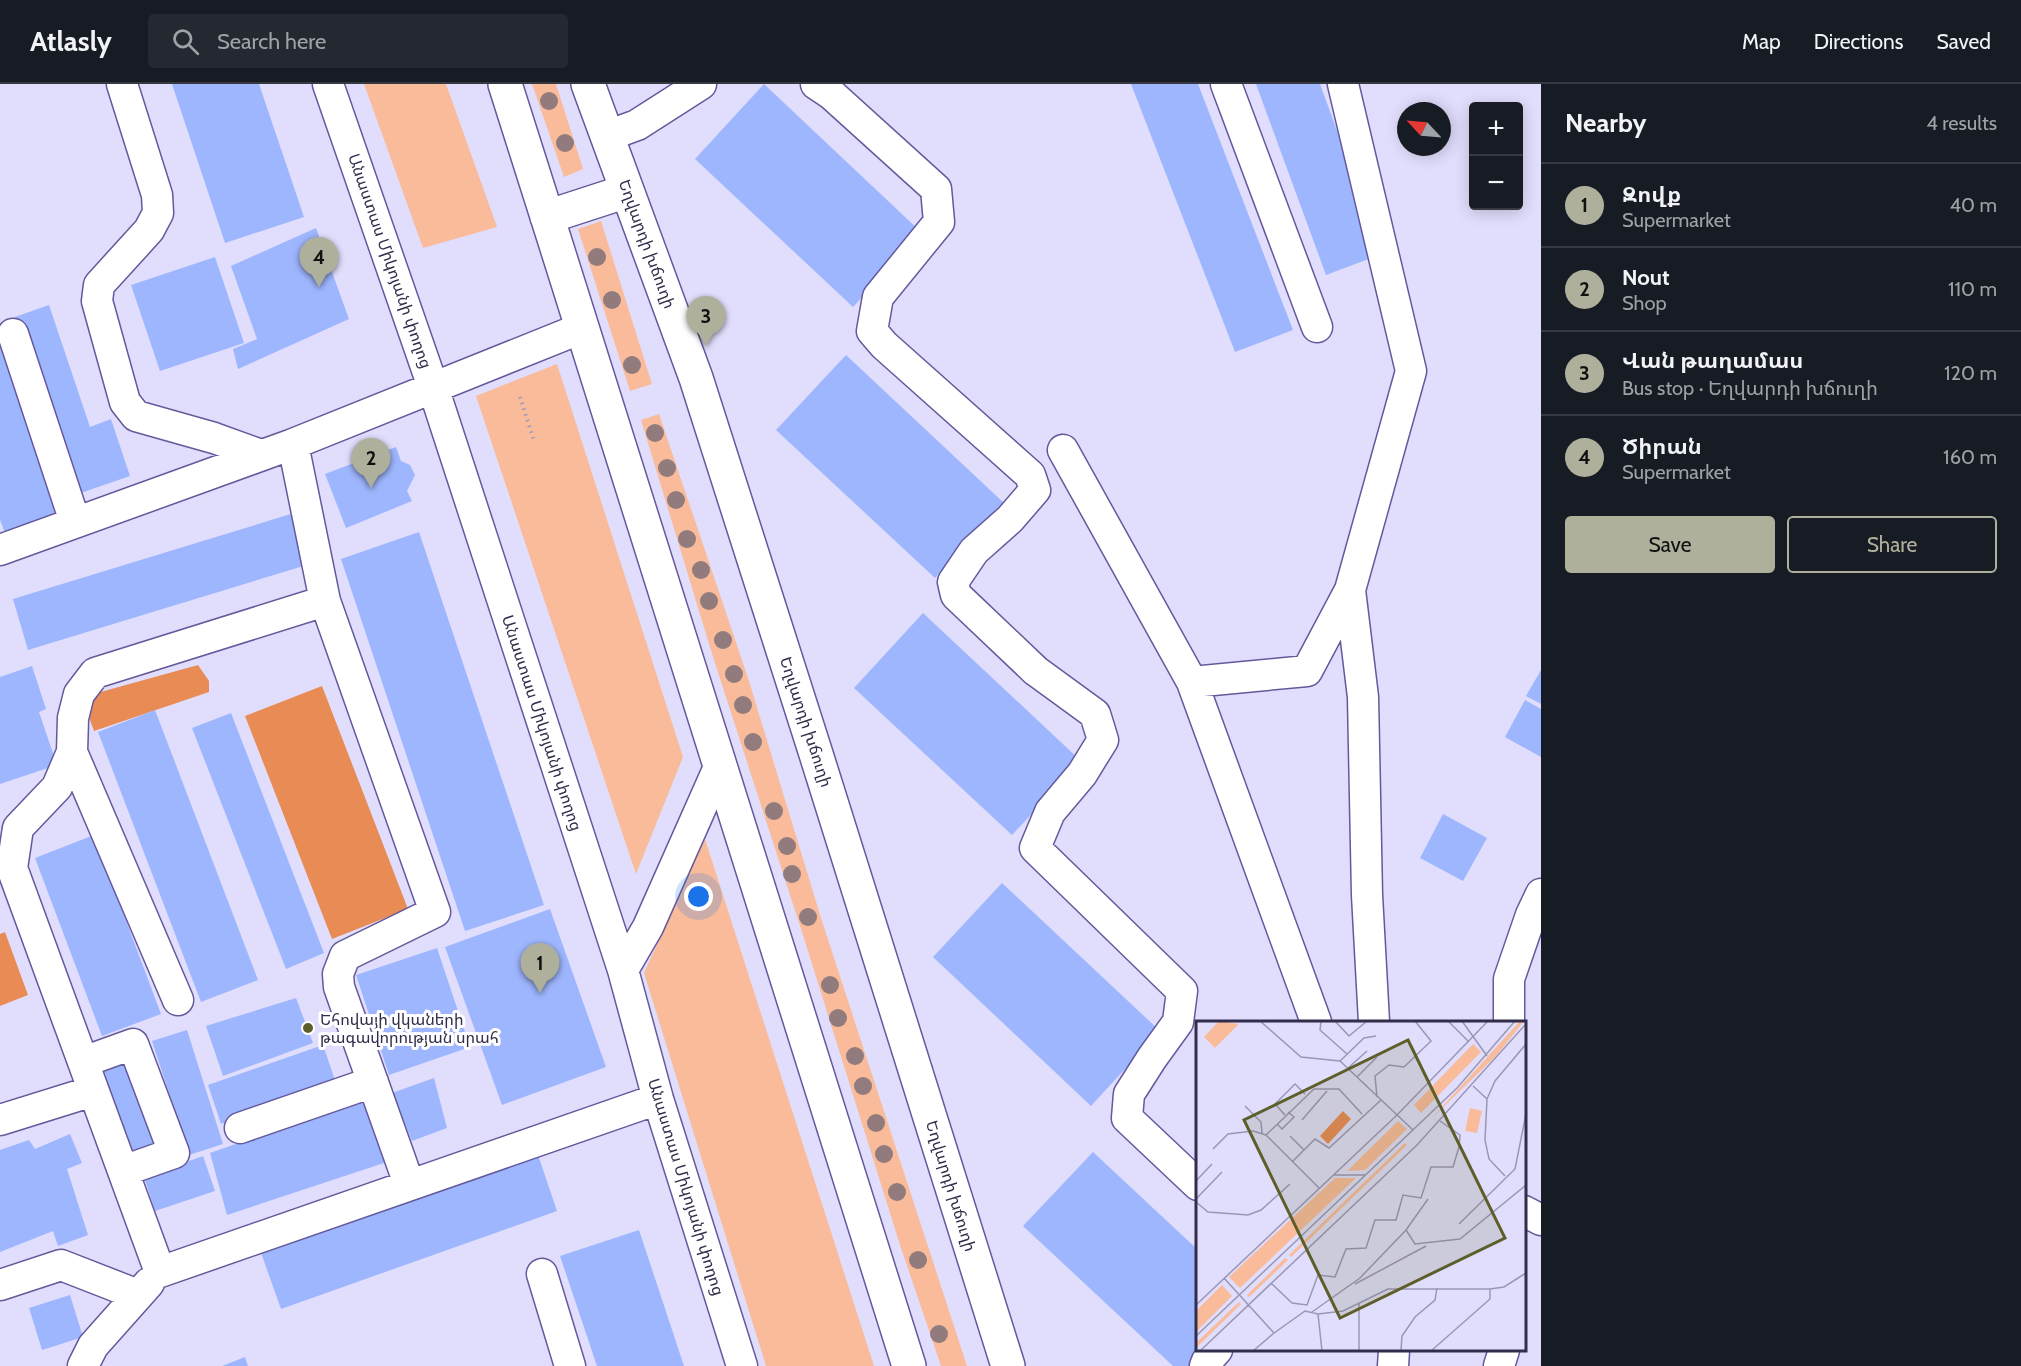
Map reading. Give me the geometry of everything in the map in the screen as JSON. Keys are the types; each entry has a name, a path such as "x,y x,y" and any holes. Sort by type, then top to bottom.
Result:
{"main road":[{"path":"505,84 909,1366"},
{"name":"Եղվարդի խճուղի","path":"588,84 696,378 1008,1366"},
{"path":"547,217 627,191"}],"street":[{"path":"122,84 157,195 158,213 149,230 99,285 97,301 125,402 136,416 214,438 261,455"},
{"name":"Անաստաս Միկոյանի փողոց","path":"328,84 433,387 622,970 657,1099 742,1366"},
{"path":"607,136 637,125 701,84"},
{"path":"816,84 831,94 936,189 939,222 878,297 872,331 884,345 1030,475 1035,490 1010,519 974,551 953,582 956,595 1036,671 1095,714 1103,740 1082,774 1050,812 1035,848 1182,991 1178,1022 1129,1094 1127,1118 1196,1184"},
{"path":"1226,84 1317,327"},
{"path":"1192,682 1307,670 1350,590 1411,371 1343,84"},
{"path":"0,550 293,444 582,328"},
{"path":"13,334 75,522"},
{"path":"293,444 325,601 435,912 345,956 338,974 339,987 409,1184"},
{"path":"1063,450 1192,682 1315,1021"},
{"path":"1350,590 1363,697 1367,895 1374,1021"},
{"path":"160,1272 83,1062 12,905 12,868 18,828 57,787 72,752 73,718 79,694 95,673 325,601"},
{"path":"72,752 178,1000"},
{"path":"622,970 648,927 720,767"},
{"path":"1509,1021 1509,979 1531,915 1541,894"},
{"path":"83,1062 133,1044 174,1153 123,1171"},
{"path":"240,1128 373,1082"},
{"path":"0,1120 93,1091"},
{"path":"83,1366 93,1346 160,1272 657,1099"},
{"path":"1526,1212 1541,1220"},
{"path":"0,1285 61,1265 138,1295"},
{"path":"542,1274 570,1366"},
{"path":"1205,1366 1207,1360 1216,1351"},
{"path":"1393,1366 1394,1351"},
{"path":"1499,1366 1504,1351"}],"path":[{"path":"520,397 534,441"}],"shaded area":[{"path":"364,84 446,84 497,227 423,248"},
{"path":"532,84 556,84 583,169 564,177"},
{"path":"601,221 652,384 630,391 578,229"},
{"path":"557,364 683,757 636,874 476,396"},
{"path":"659,414 748,678 821,918 967,1366 941,1366 900,1245 713,657 641,420"},
{"path":"198,665 209,681 209,692 94,731 87,712 97,693"},
{"path":"322,686 408,909 332,939 245,716"},
{"path":"705,839 874,1366 766,1366 644,973"},
{"path":"5,932 28,995 0,1006 0,934"}],"building":[{"path":"172,84 259,84 304,217 225,243"},
{"path":"764,84 922,233 853,307 695,159"},
{"path":"1131,84 1198,84 1293,330 1235,352"},
{"path":"1256,84 1320,84 1382,254 1326,275"},
{"path":"316,228 349,319 238,369 233,349 257,339 231,266"},
{"path":"215,257 244,343 160,371 131,285"},
{"path":"49,305 90,427 111,419 130,476 75,495 15,317"},
{"path":"0,340 62,514 5,533 0,520"},
{"path":"846,355 1004,503 935,578 776,430"},
{"path":"396,447 401,461 410,465 415,475 407,491 412,501 346,528 325,474"},
{"path":"294,513 310,564 28,650 13,599"},
{"path":"419,532 544,905 465,931 341,559"},
{"path":"923,613 1081,761 1012,835 854,688"},
{"path":"32,666 46,709 39,712 57,765 0,784 0,677"},
{"path":"1541,670 1541,704 1526,696"},
{"path":"1525,700 1541,709 1541,757 1505,737"},
{"path":"155,710 258,980 201,1002 98,732"},
{"path":"231,713 324,953 286,969 192,728"},
{"path":"1443,814 1487,838 1463,881 1420,858"},
{"path":"94,835 161,1014 102,1036 35,858"},
{"path":"1002,883 1160,1031 1091,1106 933,957"},
{"path":"550,909 606,1067 502,1105 445,947"},
{"path":"437,948 470,1047 389,1075 356,975"},
{"path":"296,998 313,1043 223,1076 206,1026"},
{"path":"187,1030 223,1144 189,1155 152,1041"},
{"path":"323,1045 336,1083 221,1124 208,1085"},
{"path":"124,1058 157,1149 128,1160 96,1071"},
{"path":"434,1078 447,1128 412,1141 392,1093"},
{"path":"367,1098 390,1161 227,1215 210,1153"},
{"path":"70,1134 82,1163 67,1169 88,1235 58,1246 53,1231 0,1252 0,1150 29,1140 35,1149"},
{"path":"537,1152 557,1211 281,1309 260,1250"},
{"path":"1093,1152 1196,1248 1196,1351 1203,1351 1189,1366 1173,1366 1023,1226"},
{"path":"203,1156 215,1191 155,1211 144,1177"},
{"path":"639,1230 684,1366 597,1366 560,1256"},
{"path":"70,1295 83,1337 42,1350 29,1308"},
{"path":"245,1357 248,1366 222,1366"}],"place":[{"name":"Ծիրան","path":"319,287"},
{"name":"Վան թաղամաս","path":"706,346"},
{"name":"Nout","path":"371,488"},
{"name":"Զովք","path":"540,993"},
{"name":"Եհովայի վկաների թագավորության սրահ","path":"308,1028"}]}
